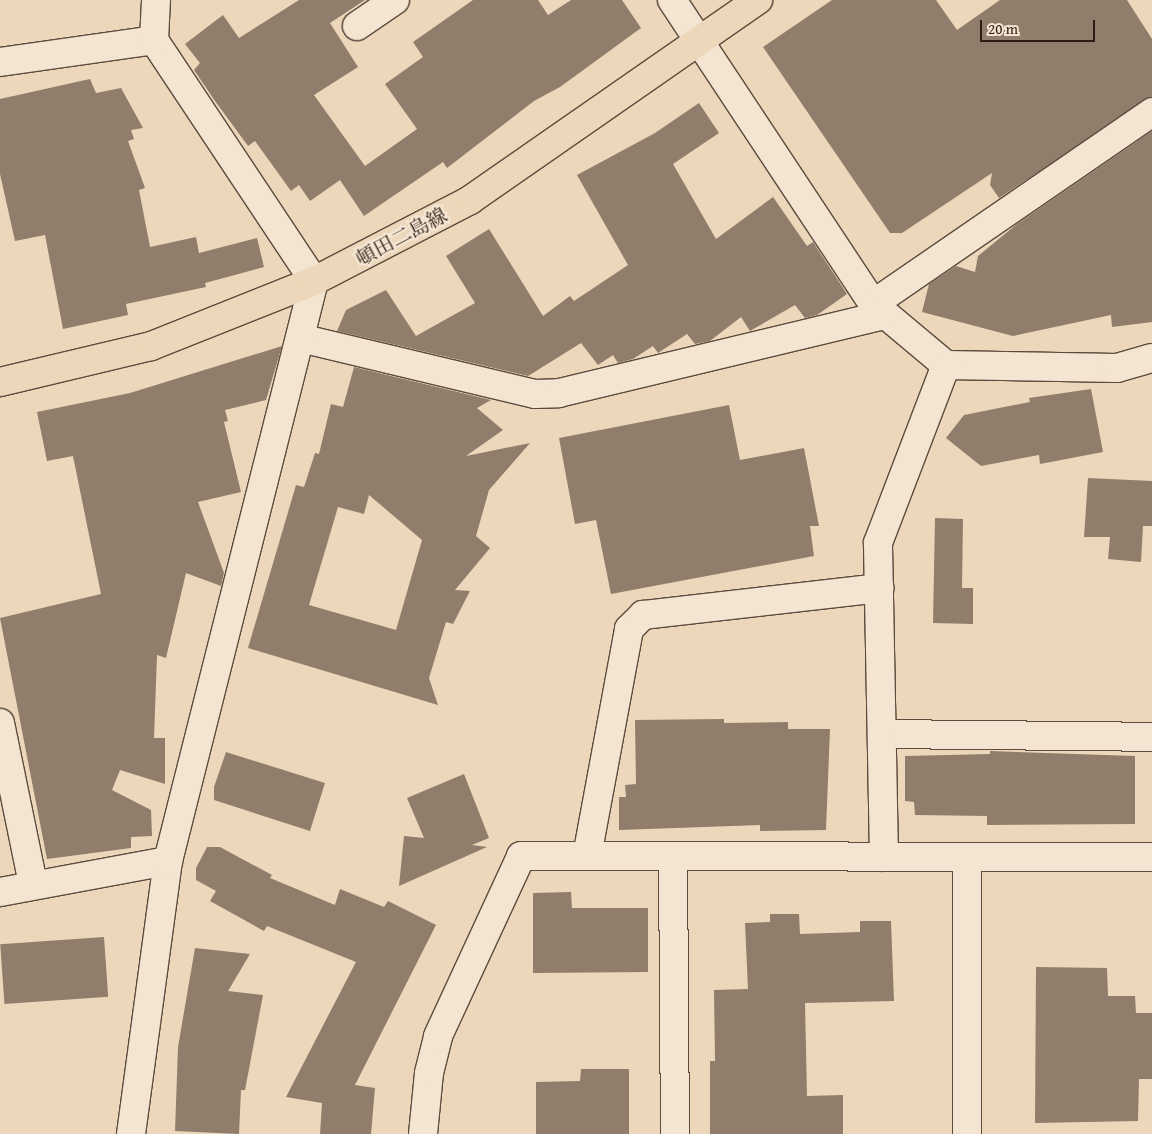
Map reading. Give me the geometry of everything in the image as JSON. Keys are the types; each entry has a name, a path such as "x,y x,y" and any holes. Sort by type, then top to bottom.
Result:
{"main road":[{"name":"頓田二島線","path":"0,382 151,346 314,282 470,200 758,0"}],"street":[{"path":"131,1134 168,862 314,282 154,40 156,0"},
{"path":"357,26 395,0"},
{"path":"672,0 701,40 879,309 946,365 1117,368 1152,358"},
{"path":"0,62 154,40"},
{"path":"300,338 535,394 559,394 879,309 1152,112"},
{"path":"884,858 878,543 946,365"},
{"path":"587,856 629,629 643,615 879,588"},
{"path":"0,723 33,884"},
{"path":"882,734 1152,737"},
{"path":"423,1134 428,1073 438,1036 522,856 1152,857"},
{"path":"673,856 674,1134"},
{"path":"967,857 967,1134"},
{"path":"0,892 33,884 168,862"}],"building":[{"path":"299,0 365,0 330,23 358,67 314,95 365,166 417,129 385,84 423,57 413,42 473,0 538,0 548,15 571,0 622,0 641,28 560,87 534,101 447,168 443,162 364,216 340,180 310,201 299,185 291,191 255,141 248,146 215,101 194,70 200,63 185,44 223,15 239,38"},
{"path":"832,0 936,0 957,30 1000,0 1127,0 1152,39 1152,97 999,198 990,185 992,173 902,233 890,233 763,47"},
{"path":"90,79 96,93 121,88 143,128 131,130 134,139 128,141 145,188 139,190 150,247 196,237 199,253 257,238 264,267 205,283 206,287 126,304 128,315 63,329 45,235 15,241 0,174 0,99"},
{"path":"699,103 719,133 673,164 716,239 773,197 807,246 813,242 847,294 817,315 805,318 795,305 750,331 741,317 710,341 695,344 687,334 658,353 653,346 633,359 618,363 613,355 598,365 581,343 528,376 337,331 346,310 386,290 416,336 475,303 446,256 489,229 543,316 570,296 574,301 628,265 577,175 655,133"},
{"path":"1152,131 1152,322 1112,327 1111,315 1013,336 922,312 929,284 956,266 975,272 978,256 1017,224"},
{"path":"282,346 266,400 225,410 228,421 224,422 241,492 198,502 224,573 221,586 186,573 166,658 157,655 154,738 165,738 165,784 120,770 112,790 151,810 152,836 131,837 131,848 47,859 0,618 101,594 73,456 47,461 37,412 130,393"},
{"path":"354,367 491,400 477,408 503,430 466,456 530,443 489,490 476,536 490,548 455,590 470,591 453,624 446,622 429,678 438,705 248,648 296,485 304,487 315,453 319,454 331,404 343,407","holes":["369,495 422,540 396,630 309,605 338,507 364,514"]},
{"path":"1091,389 1103,452 1040,464 1039,455 981,466 946,438 964,415 1030,402 1029,398"},
{"path":"729,405 740,460 804,448 819,526 810,526 814,556 611,594 596,520 575,524 559,438"},
{"path":"1088,478 1152,481 1152,526 1143,526 1141,562 1108,559 1110,537 1084,537"},
{"path":"935,518 963,519 962,588 973,588 973,624 933,623"},
{"path":"724,719 724,723 788,722 788,729 830,729 826,830 760,831 760,825 619,830 619,797 626,797 625,785 636,784 635,720"},
{"path":"990,751 1135,756 1135,824 987,825 987,816 915,815 914,802 905,801 905,756 990,754"},
{"path":"226,752 325,783 310,831 214,800 214,787"},
{"path":"464,774 489,838 472,845 487,847 399,886 404,836 424,838 407,798"},
{"path":"207,847 220,847 272,875 270,878 335,905 340,889 384,907 388,901 436,925 355,1085 375,1088 371,1134 320,1134 322,1103 286,1097 356,962 267,926 264,931 210,901 216,891 196,880 196,868"},
{"path":"571,892 572,908 648,908 648,972 533,973 533,893"},
{"path":"770,914 799,914 800,934 860,932 860,921 891,921 894,1001 805,1003 807,1096 843,1095 843,1134 710,1134 710,1061 715,1061 714,990 748,989 745,923 770,922"},
{"path":"104,937 108,997 4,1004 0,944"},
{"path":"195,948 250,954 228,991 263,995 245,1090 241,1090 239,1134 175,1131 178,1047"},
{"path":"1036,967 1107,968 1108,996 1135,996 1136,1013 1152,1013 1152,1079 1139,1079 1138,1121 1035,1123"},
{"path":"581,1069 629,1069 629,1134 536,1134 536,1082 580,1081"}]}
